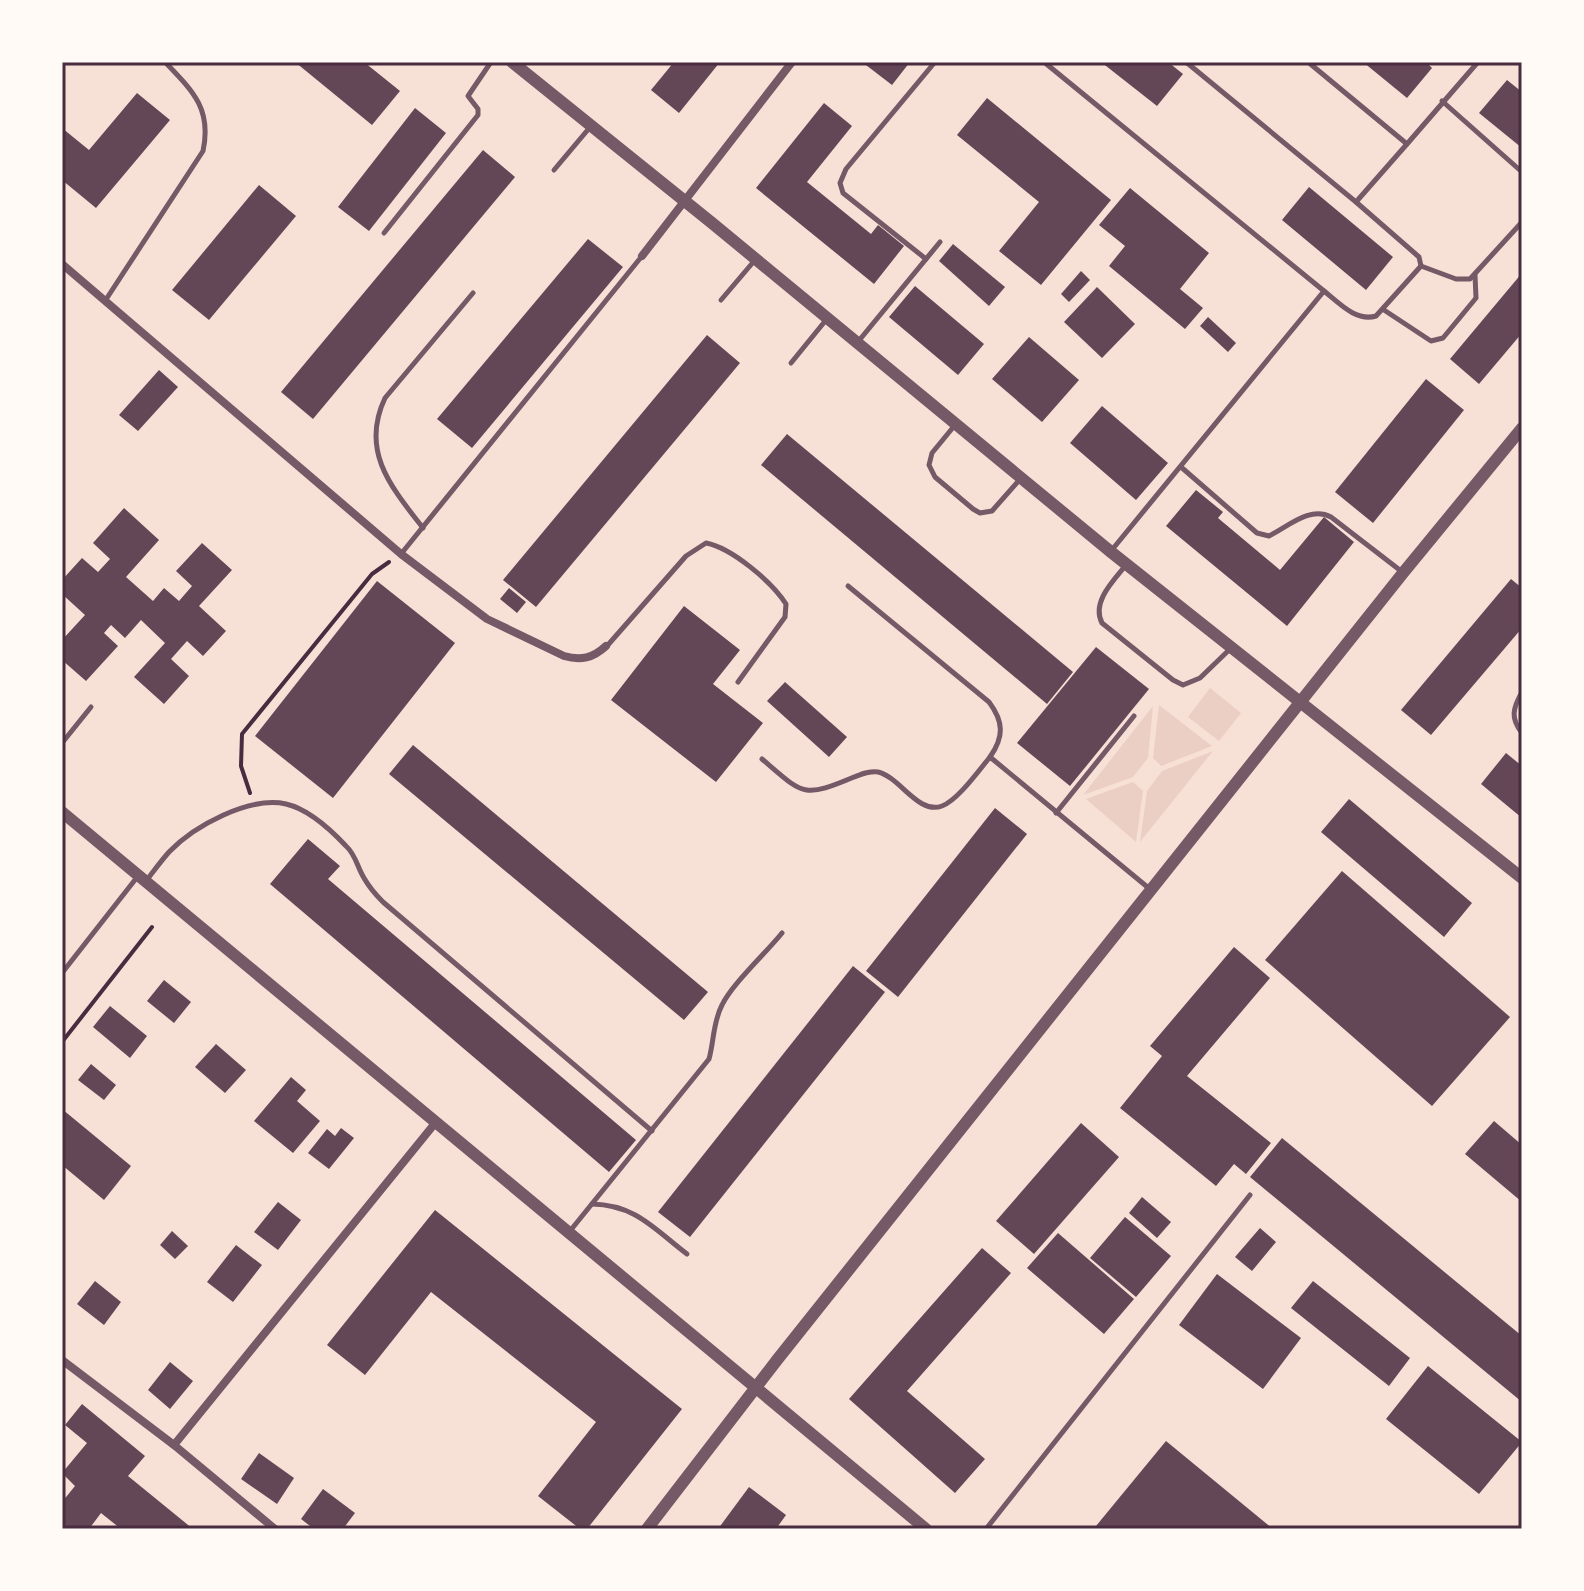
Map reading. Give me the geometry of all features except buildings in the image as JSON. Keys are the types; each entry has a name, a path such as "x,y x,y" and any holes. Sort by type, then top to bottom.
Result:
{"street":[{"path":"512,62 1111,552 1522,878"},
{"path":"642,256 792,62"},
{"path":"62,264 401,554 487,619 576,660 588,658 606,646"},
{"path":"647,1529 1403,573 1522,428"},
{"path":"62,812 926,1529"},
{"path":"174,1445 436,1122"},
{"path":"62,1360 174,1445 275,1529"}],"lane":[{"path":"105,301 203,151 207,129 202,108 188,86 165,62"},
{"path":"384,233 478,115 478,109 468,96 491,62"},
{"path":"926,259 843,193 840,183 846,169 935,62"},
{"path":"1044,62 1356,315 1366,319 1384,310 1421,266"},
{"path":"1186,62 1413,250 1421,266 1463,280 1475,275 1522,222"},
{"path":"1308,62 1407,144"},
{"path":"1356,202 1478,62"},
{"path":"1442,101 1522,172"},
{"path":"554,170 591,125"},
{"path":"857,343 940,242"},
{"path":"401,554 642,256"},
{"path":"721,300 756,259"},
{"path":"1384,310 1431,341 1443,338 1476,298 1475,275"},
{"path":"1111,552 1324,291"},
{"path":"423,528 399,497 379,462 375,431 377,414 385,398 473,293"},
{"path":"791,363 827,319"},
{"path":"956,424 932,453 929,465 935,477 973,509 980,513 992,511 1022,477"},
{"path":"1181,467 1257,533 1269,536 1310,514 1321,512 1403,573"},
{"path":"606,646 686,556 706,543 717,545 771,586 786,604 785,617 738,682"},
{"path":"1127,564 1103,598 1098,608 1099,618 1173,680 1183,685 1193,682 1232,647"},
{"path":"762,759 790,783 808,792 817,792 859,775 876,772 893,780 925,805 940,807 954,797 990,757 1002,734 999,718 989,702 848,586"},
{"path":"1522,692 1513,717 1522,733"},
{"path":"62,743 91,707"},
{"path":"1056,813 1134,716"},
{"path":"990,757 1152,891"},
{"path":"62,973 142,878 188,836 219,818 254,806 286,804 307,813 348,847 363,876 383,902 652,1131"},
{"path":"569,1231 709,1059 723,1002 782,933"},
{"path":"986,1529 1250,1195"},
{"path":"591,1204 619,1206 632,1212 687,1254"}],"path":[{"path":"254,806 241,766 242,734 372,574 401,554"},
{"path":"62,1042 152,927"}],"shaded area":[{"path":"1210,688 1241,713 1219,741 1188,717"},
{"path":"1159,705 1212,746 1161,766 1153,758"},
{"path":"1153,706 1148,758 1133,777 1083,795"},
{"path":"1213,751 1140,842 1147,791 1162,771"},
{"path":"1133,782 1143,791 1136,842 1086,799"}]}
